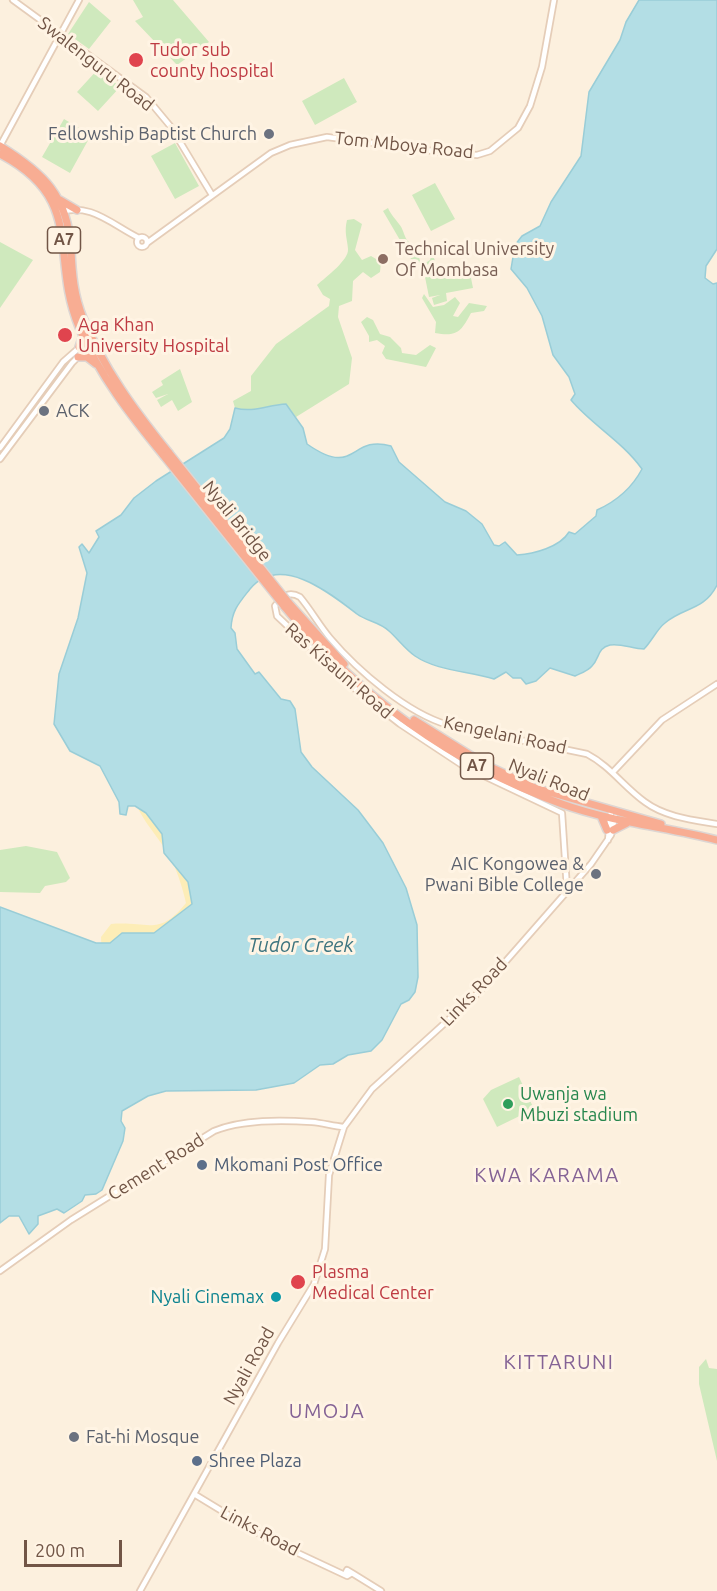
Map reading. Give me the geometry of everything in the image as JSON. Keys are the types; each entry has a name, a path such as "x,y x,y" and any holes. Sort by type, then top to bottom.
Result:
{"highway":[{"name":"A7","path":"0,146 35,169 58,198 74,290 98,366 121,401 167,455"},
{"name":"A7","path":"0,154 34,176 62,213 68,289 83,335 167,455"},
{"path":"58,198 76,210"},
{"path":"79,348 83,335"},
{"path":"78,357 87,357 98,366"},
{"name":"Nyali Bridge","path":"167,455 286,604"},
{"name":"Nyali Road","path":"286,604 351,671 396,707 494,770 535,789 629,822 717,838"},
{"name":"Nyali Road","path":"286,604 308,634 352,677 466,764 551,800 601,816 613,816 717,838"},
{"path":"533,801 551,800"},
{"path":"601,816 610,830 629,822"}],"main road":[{"name":"Swalenguru Road","path":"13,0 149,101 171,127 212,195"},
{"path":"0,146 79,0"},
{"name":"Tom Mboya Road","path":"160,231 280,148 321,137 363,140 448,153 477,155 490,151 518,128 527,112 542,68 554,0"},
{"path":"62,213 76,210 93,212 130,233 142,237 147,243"},
{"path":"130,233 137,244 142,247 160,231"},
{"path":"137,244 142,237 160,231"},
{"path":"8,448 1,445 63,362 79,348 92,346"},
{"path":"0,459 78,357 92,346"},
{"name":"Kengelani Road","path":"277,616 275,606 285,595 297,596 331,640 408,706 448,725 577,750 598,760 633,793 655,809 717,824"},
{"name":"Ras Kisauni Road","path":"277,616 366,698 466,764 563,815 565,880 569,887"},
{"path":"613,772 662,720 717,684"},
{"path":"443,738 448,725"},
{"name":"Links Road","path":"340,1138 345,1127 372,1089 478,993 591,864 608,840 613,816"},
{"name":"Cement Road","path":"0,1271 71,1220 214,1131 237,1124 284,1122 316,1122 345,1127"},
{"path":"331,1126 340,1138"},
{"name":"Nyali Road","path":"140,1591 278,1343 314,1284 325,1249 329,1175 340,1138"},
{"name":"Links Road","path":"195,1494 268,1539 349,1573 381,1591"}],"green space":[{"path":"133,0 173,0 209,42 177,65 135,21 143,17"},
{"path":"89,2 111,21 89,49 68,34"},
{"path":"99,68 120,87 98,111 77,92"},
{"path":"344,78 357,102 315,125 302,101"},
{"path":"64,119 91,135 70,173 42,157"},
{"path":"175,143 199,186 175,199 151,156"},
{"path":"435,183 455,219 431,231 412,195"},
{"path":"388,208 407,240 416,245 420,261 424,264 430,260 432,254 438,267 422,269 419,263 411,259 383,211"},
{"path":"354,219 362,224 355,250 362,260 371,256 381,262 380,272 371,278 363,272 353,281 352,301 339,306 338,317 352,358 349,384 296,417 286,404 254,409 235,408 233,401 251,391 251,376 276,344 329,306 330,299 323,295 317,285 345,258 348,249 347,220"},
{"path":"0,242 33,260 0,308"},
{"path":"468,263 473,288 446,293 447,301 434,305 432,298 440,295 429,297 424,272"},
{"path":"424,294 433,307 444,305 455,297 460,303 453,316 458,317 469,303 487,306 484,311 471,313 458,332 435,333 436,322 422,298"},
{"path":"367,317 373,320 380,334 390,337 401,348 402,353 416,355 430,345 436,348 426,367 386,359 382,353 385,346 377,340 369,342 369,336 361,322"},
{"path":"180,369 192,402 178,411 172,400 161,407 157,400 168,394 156,398 152,392 163,385 161,381"},
{"path":"26,846 57,852 70,878 66,882 45,886 40,893 0,892 0,850"},
{"name":"Uwanja wa Mbuzi stadium","path":"519,1077 534,1109 497,1127 483,1099 491,1090"},
{"path":"706,1359 709,1368 717,1369 717,1461 699,1384 699,1367"}],"sand":[{"path":"132,792 215,887 188,935 102,961 101,937 111,924 160,924 177,914 186,903 172,860 143,817"}],"water":[{"name":"Tudor Creek","path":"639,0 717,0 717,249 706,266 705,278 713,284 717,283 717,585 706,600 672,618 662,626 644,649 618,645 606,646 595,663 582,673 575,676 550,668 536,681 526,684 521,678 513,678 506,672 494,679 443,668 424,661 411,653 385,628 361,616 305,580 276,575 262,579 250,589 233,616 231,628 235,633 237,649 255,674 259,672 281,699 290,701 295,709 301,752 312,767 358,810 383,843 406,888 417,925 418,977 415,992 409,1000 401,1004 382,1040 371,1051 348,1055 333,1064 320,1065 294,1083 256,1090 166,1091 148,1096 122,1111 121,1121 125,1128 123,1141 102,1190 96,1194 85,1195 82,1201 64,1213 57,1209 38,1216 38,1224 29,1234 19,1216 9,1216 0,1223 0,907 96,943 110,943 122,933 154,933 192,904 188,882 164,853 162,834 146,813 135,806 128,806 126,815 120,814 119,802 100,766 70,751 54,724 59,674 78,618 87,573 79,547 82,544 89,553 99,537 96,531 121,515 134,498 156,481 224,438 230,429 235,408 254,409 286,404 303,428 307,444 323,454 335,457 344,457 367,446 377,444 391,446 399,462 445,502 466,511 482,524 494,545 499,546 505,542 517,555 546,549 559,542 569,532 575,534 596,516 597,510 623,493 642,469 571,400 575,394 569,377 553,355 542,316 527,288 511,269 515,245 522,236 540,226 551,202 581,156 589,92 620,40 626,22"}],"place":[{"name":"Tudor sub county hospital","path":"136,60"},
{"name":"Fellowship Baptist Church","path":"269,134"},
{"name":"Technical University Of Mombasa","path":"383,259"},
{"name":"Aga Khan University Hospital","path":"65,335"},
{"name":"ACK","path":"44,411"},
{"name":"AIC Kongowea & Pwani Bible College","path":"596,874"},
{"name":"Uwanja wa Mbuzi stadium","path":"508,1104"},
{"name":"Mkomani Post Office","path":"202,1165"},
{"name":"Plasma Medical Center","path":"298,1282"},
{"name":"Nyali Cinemax","path":"276,1297"},
{"name":"Fat-hi Mosque","path":"74,1437"},
{"name":"Shree Plaza","path":"197,1461"}],"district":[{"name":"KWA KARAMA","path":"547,1175"},
{"name":"KITTARUNI","path":"559,1362"},
{"name":"UMOJA","path":"327,1411"}]}
